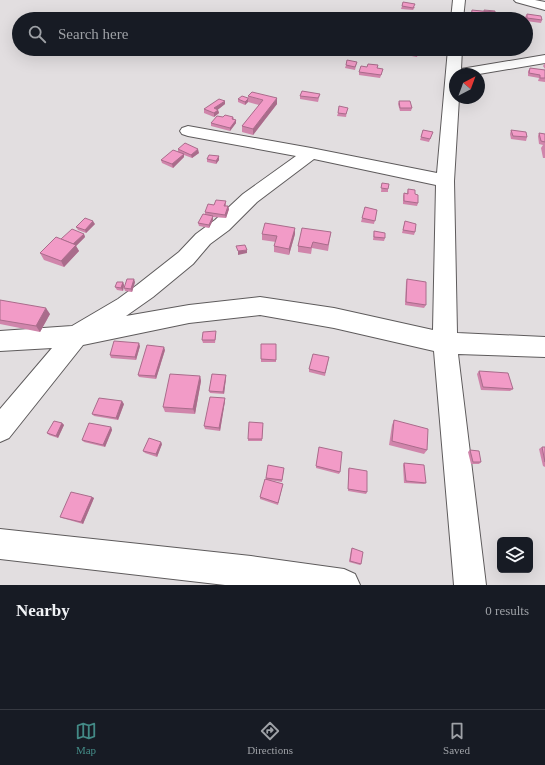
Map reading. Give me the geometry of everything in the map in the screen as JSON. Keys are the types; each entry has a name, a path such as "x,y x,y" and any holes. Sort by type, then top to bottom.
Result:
{"street":[{"path":"458,12 459,0"},
{"path":"520,0 545,6"},
{"path":"453,68 454,56"},
{"path":"485,69 545,59"},
{"path":"451,104 445,181 445,343 470,585"},
{"path":"188,130 311,153 445,181"},
{"path":"0,430 76,336 126,305 145,291 186,258 203,239 222,225 250,198 311,153"},
{"path":"0,341 76,336 189,314 260,306 334,318 445,343 545,347"},
{"path":"0,544 251,572 344,585"}],"building":[{"path":"403,2 415,4 413,8 402,6"},
{"path":"472,10 490,12 472,12"},
{"path":"484,11 495,11 495,12"},
{"path":"533,15 541,16 542,20 533,19"},
{"path":"347,60 357,62 355,67 346,65"},
{"path":"368,64 378,65 377,68 383,69 381,75 359,72 361,66 367,67"},
{"path":"530,68 545,70 545,78 540,78 540,75 529,73"},
{"path":"302,91 320,94 318,98 300,96"},
{"path":"252,92 277,98 253,129 242,126 263,100 248,96"},
{"path":"242,96 248,98 245,102 238,99"},
{"path":"219,99 225,101 214,108 218,110 214,113 204,109"},
{"path":"399,101 410,101 412,108 400,108"},
{"path":"339,106 348,108 346,114 338,113"},
{"path":"225,115 233,117 232,119 236,120 230,128 211,123 217,116 223,117"},
{"path":"423,130 433,132 430,139 421,137"},
{"path":"511,130 526,132 527,137 513,136"},
{"path":"539,133 545,134 545,142 541,141"},
{"path":"185,143 198,149 191,155 178,149"},
{"path":"173,150 184,154 172,164 161,160"},
{"path":"209,155 219,156 216,161 207,159"},
{"path":"382,183 389,184 388,189 381,188"},
{"path":"408,189 415,190 415,194 418,195 418,203 404,201 404,193 408,194"},
{"path":"216,200 226,201 224,206 228,206 225,215 205,212 208,204 214,205"},
{"path":"365,207 377,210 375,221 362,218"},
{"path":"203,214 213,216 209,225 198,223"},
{"path":"85,218 93,221 85,230 76,227"},
{"path":"405,221 416,224 415,232 403,230"},
{"path":"265,223 295,228 289,249 274,246 277,236 262,234"},
{"path":"302,228 331,232 328,245 313,242 311,248 298,246"},
{"path":"72,229 84,234 73,244 61,239"},
{"path":"374,231 385,233 385,238 374,237"},
{"path":"56,237 76,245 61,261 40,253"},
{"path":"245,245 247,250 238,251 236,246"},
{"path":"127,279 134,279 131,289 124,288"},
{"path":"407,279 426,282 426,305 406,302"},
{"path":"117,282 123,282 121,288 115,287"},
{"path":"0,300 46,308 36,326 0,320"},
{"path":"216,331 215,340 202,340 203,332"},
{"path":"114,341 139,343 135,357 110,355"},
{"path":"261,344 276,344 276,360 261,359"},
{"path":"147,345 164,347 155,376 138,375"},
{"path":"313,354 329,357 325,373 309,369"},
{"path":"479,371 508,373 513,389 483,387"},
{"path":"170,374 200,376 193,409 163,407"},
{"path":"212,374 226,375 223,392 209,391"},
{"path":"210,397 225,398 219,428 204,426"},
{"path":"99,398 122,401 116,418 92,414"},
{"path":"394,420 428,429 427,450 392,441"},
{"path":"54,421 62,423 56,436 47,433"},
{"path":"249,422 263,423 262,439 248,439"},
{"path":"89,423 111,427 103,445 82,440"},
{"path":"149,438 161,442 156,454 143,451"},
{"path":"319,447 342,452 340,472 316,466"},
{"path":"542,447 545,447 545,462"},
{"path":"470,450 479,451 481,462 473,462"},
{"path":"404,463 424,465 426,483 406,481"},
{"path":"268,465 284,468 282,480 266,478"},
{"path":"349,468 367,471 367,492 348,489"},
{"path":"265,479 283,484 278,503 260,497"},
{"path":"71,492 92,497 81,522 60,517"},
{"path":"352,548 363,552 361,564 350,561"}]}
